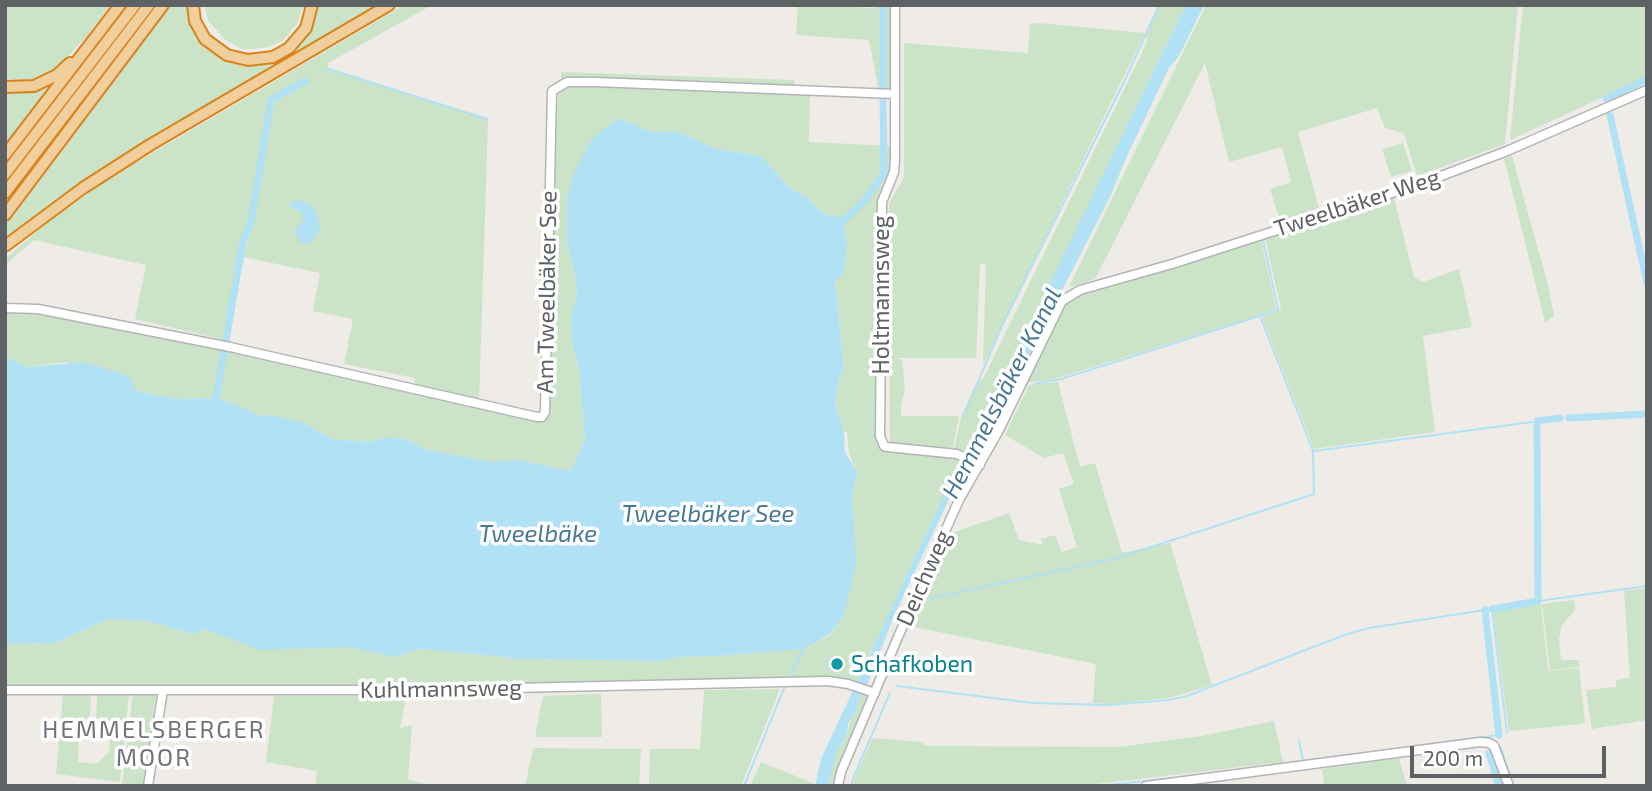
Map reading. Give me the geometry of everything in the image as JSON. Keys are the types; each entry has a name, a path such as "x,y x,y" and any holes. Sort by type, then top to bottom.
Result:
{"highway":[{"path":"5,155 120,5"},
{"path":"5,174 135,5"},
{"path":"5,193 149,5"},
{"path":"5,215 163,5"},
{"path":"193,5 195,20 205,39 227,55 248,60 273,57 289,48 306,28 312,5"},
{"path":"5,246 83,188 139,152 389,5"},
{"path":"5,87 34,86 57,75 96,31 103,28"}],"street":[{"name":"Holtmannsweg","path":"895,5 895,159 894,172 882,202 880,436 887,447 957,453 980,465"},
{"name":"Am Tweelbäker See","path":"5,308 38,309 226,346 542,417 545,412 552,91 567,82 596,82 895,94"},
{"name":"Tweelbäker Weg","path":"1062,301 1080,290 1172,264 1420,184 1647,90"},
{"name":"Deichweg","path":"838,786 872,692 959,500 980,465 1062,301"},
{"name":"Kuhlmannsweg","path":"5,690 504,689 828,681 872,692"},
{"path":"148,786 163,690"},
{"path":"1146,786 1480,742 1494,746 1509,786"}],"green space":[{"path":"5,5 110,5 87,36 58,67 42,77 22,80 5,79"},
{"path":"171,5 190,5 194,25 234,62 293,51 310,33 318,5 382,5 147,143 57,201 5,241 5,223"},
{"path":"204,5 303,5 298,22 283,41 268,47 242,49 224,39 208,20"},
{"path":"404,5 432,5 328,63 329,69 488,119 479,403 415,385 415,378 344,364 353,319 313,311 320,273 243,257 252,227 248,225 241,241 225,340 135,319 146,265 34,240 5,265 5,259 50,220 115,175"},
{"path":"798,5 874,8 874,5 892,5 893,87 879,91 869,40 796,35"},
{"path":"1160,5 1186,5 971,446 966,452 954,451 961,417 977,381 983,379 1147,42 1146,34"},
{"path":"1206,5 1518,5 1505,144 1417,176 1404,133 1385,128 1377,108 1298,132 1319,208 1280,221 1270,189 1291,182 1282,147 1229,162 1205,63 1095,279 1069,287"},
{"path":"1523,5 1647,5 1647,77 1510,140"},
{"path":"1030,24 1145,33 983,365 986,265 980,263 976,358 892,358 902,360 905,390 901,416 959,416 953,448 890,443 889,204 904,177 904,43 1028,53"},
{"path":"561,72 794,80 794,88 561,79"},
{"path":"58,80 5,149 5,90"},
{"path":"563,84 810,94 809,142 892,146 891,170 880,201 877,225 878,446 885,451 951,456 963,462 945,493 857,682 847,679 797,677 423,686 5,686 5,644 55,643 108,619 148,621 197,635 202,628 315,647 349,647 396,657 418,649 525,659 662,661 679,657 804,649 830,635 844,615 852,496 857,472 849,454 847,432 844,432 835,405 839,378 844,369 835,281 847,240 844,229 846,218 825,215 807,197 792,190 761,156 716,149 681,133 649,131 618,118 567,244 577,296 571,314 572,342 579,369 585,440 571,471 518,460 493,462 427,450 408,440 391,437 366,442 332,439 302,422 260,417 250,410 216,398 178,399 137,392 66,362 26,367 12,359 5,360 5,311 37,312 258,357 539,421 548,413 558,91"},
{"path":"1403,143 1412,171 1391,177 1382,149"},
{"path":"1512,156 1548,285 1554,316 1545,323 1504,159"},
{"path":"1394,198 1414,277 1423,282 1459,269 1472,327 1423,336 1435,432 1314,449 1262,317 1281,309 1265,238"},
{"path":"1261,239 1276,308 1258,316 1054,379 1026,383 1066,302 1077,296"},
{"path":"1058,382 1080,467 1095,463 1122,553 1170,543 1212,685 1169,698 1112,704 1093,703 1096,664 909,626 920,598 923,599 928,594 925,588 949,534 1009,513 1019,540 1043,545 1041,539 1055,535 1062,552 1077,547 1059,489 1074,484 1063,453 1044,458 1005,435 1029,385"},
{"path":"1647,588 1647,720 1592,729 1586,690 1616,687 1616,680 1630,678 1624,591"},
{"path":"1574,600 1575,610 1562,625 1559,639 1561,660 1579,660 1579,667 1550,670 1542,604"},
{"path":"1541,603 1548,671 1579,668 1585,721 1581,724 1509,731 1493,610"},
{"path":"780,689 741,786 649,786 650,749 700,749 704,690"},
{"path":"133,693 156,694 143,786 122,784"},
{"path":"864,693 869,698 834,786 827,786 837,751 847,733 853,712 857,709 858,698"},
{"path":"129,694 120,782 56,774 63,695 91,695 90,716 79,724 78,762 96,764 109,752 110,737 96,722 97,695"},
{"path":"601,694 602,737 535,737 543,696"},
{"path":"274,696 406,696 400,728 412,725 408,780 436,786 315,786 317,771 266,762"},
{"path":"1274,721 1283,762 1079,786 855,786 853,782 873,738 920,742 927,746 1119,747 1201,736"},
{"path":"533,748 641,749 639,786 525,786"},
{"path":"1399,758 1407,786 1324,786 1322,769"},
{"path":"761,762 815,784 815,786 750,786"}],"water":[{"name":"Hemmelsbäker Kanal","path":"1186,5 1204,5 1179,56 1169,68 1110,197 974,459 966,455"},
{"name":"Tweelbäker See","path":"618,118 649,131 681,133 716,149 761,156 792,190 807,197 825,215 846,217 844,272 835,281 844,369 839,378 835,405 844,432 845,452 857,472 852,496 856,563 844,615 830,634 804,649 679,657 662,661 525,659 418,649 396,657 349,647 260,650 202,628 197,635 148,621 108,619 55,643 5,644 5,360 12,359 26,367 85,362 128,376 137,392 178,399 216,398 250,410 260,417 268,415 302,422 332,439 366,442 391,437 408,440 427,450 493,462 518,460 571,471 585,440 579,369 572,342 571,314 577,296 567,244 567,197 576,168 592,139"},
{"path":"292,201 303,201 316,210 320,226 311,243 300,243 295,231 304,219 299,210 290,208"},
{"path":"963,462 971,466 951,495 894,616 864,693 858,698 857,709 837,751 828,784 815,786 821,759 945,493"}],"waterway":[{"path":"883,5 883,88"},
{"name":"Hemmelsbäker Kanal","path":"963,417 1001,328 1126,78 1159,5"},
{"path":"324,72 329,69 487,119"},
{"path":"1606,99 1647,79"},
{"path":"216,398 243,242 251,222 271,100 305,81"},
{"path":"840,224 865,200 884,173 883,98"},
{"path":"1610,115 1647,283"},
{"path":"1260,316 1278,309 1263,240"},
{"name":"Hemmelsbäker Kanal","path":"928,599 1117,558 1314,494 1313,451 1260,316 1061,379 1034,384"},
{"path":"1569,418 1647,414"},
{"path":"1492,609 1538,601 1537,421 1560,418"},
{"path":"1314,451 1532,422"},
{"path":"1538,601 1647,586"},
{"path":"1492,609 1507,733"},
{"path":"897,686 1033,703 1108,705 1169,700 1187,696 1347,634 1369,628 1485,610"},
{"path":"1485,610 1499,735"},
{"path":"789,676 804,649"},
{"path":"744,786 785,686"},
{"path":"852,786 890,693"},
{"path":"1418,746 1499,735"},
{"path":"1299,740 1303,761"},
{"path":"1501,748 1513,786"},
{"path":"1489,753 1499,786"},
{"path":"1099,786 1210,774"}],"place":[{"name":"Schafkoben","path":"837,664"}],"district":[{"name":"HEMMELSBERGER MOOR","path":"154,744"}],"water label":[{"name":"Tweelbäke","path":"538,534"}]}
